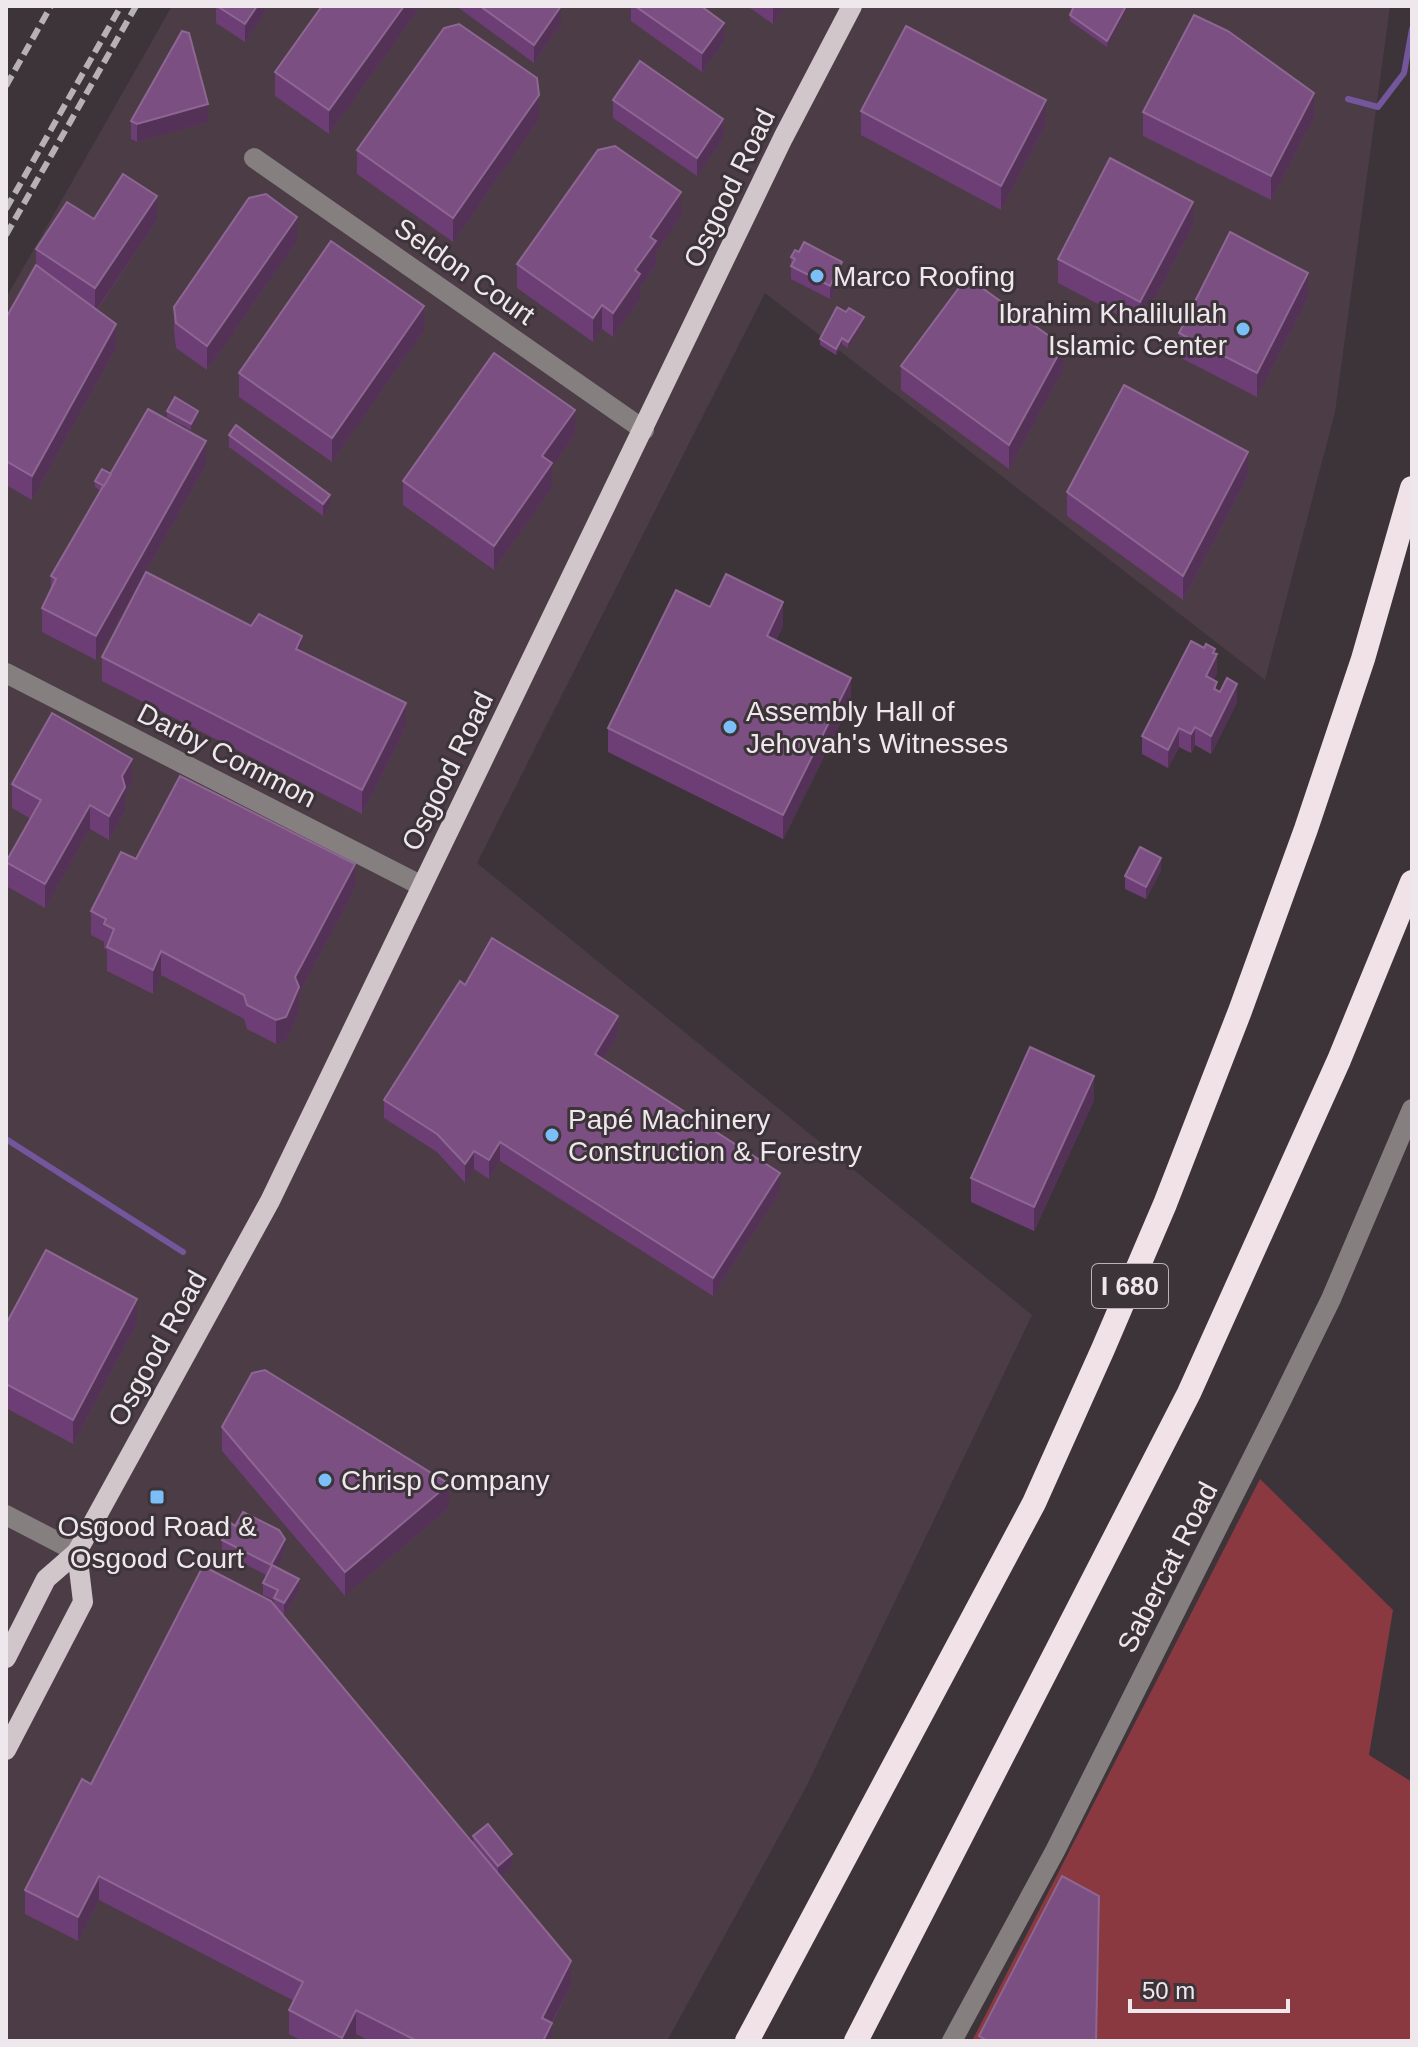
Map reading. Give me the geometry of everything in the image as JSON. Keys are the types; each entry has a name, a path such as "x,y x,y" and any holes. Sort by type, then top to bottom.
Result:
{"highway":[{"name":"I 680","path":"747,2041 1034,1503 1103,1349 1211,1085 1291,871 1363,659 1412,488"},
{"path":"856,2041 1189,1393 1333,1074 1412,882"}],"main road":[{"name":"Osgood Road","path":"6,1658 46,1579 77,1552 270,1201 783,138 852,6"},
{"path":"6,1750 83,1602 77,1552"}],"street":[{"name":"Seldon Court","path":"254,158 644,430"},
{"name":"Darby Common","path":"6,673 422,886"},
{"name":"Sabercat Road","path":"952,2041 1055,1851 1280,1403 1337,1286 1412,1109"},
{"path":"6,1515 77,1552"}],"shaded area":[{"path":"172,6 1390,6 1335,412 1265,680 765,293 477,863 1032,1315 806,1787 667,2041 6,2041 6,298"},
{"path":"1260,1479 1393,1610 1369,1755 1412,1782 1412,2041 972,2041"}],"building":[{"path":"217,6 257,6 245,24"},
{"path":"322,6 404,6 329,110 275,72"},
{"path":"480,6 561,6 534,45"},
{"path":"635,6 701,6 724,23 702,53"},
{"path":"1074,6 1126,6 1107,41 1070,15"},
{"path":"1194,15 1228,31 1314,93 1271,176 1143,112"},
{"path":"459,24 537,78 539,95 453,218 357,150 444,28"},
{"path":"906,26 1046,100 1001,186 861,111"},
{"path":"182,31 189,33 208,104 137,124 131,121"},
{"path":"640,61 723,119 697,158 613,100"},
{"path":"615,146 681,192 650,237 656,241 635,270 640,274 613,313 602,305 593,318 517,264 598,150"},
{"path":"1110,158 1193,202 1140,302 1058,259"},
{"path":"123,174 157,196 95,288 36,249 67,202 94,219"},
{"path":"266,194 297,217 207,346 176,323 174,307 249,198"},
{"path":"1230,232 1308,273 1257,373 1179,333"},
{"path":"331,241 424,306 332,438 239,373"},
{"path":"804,242 842,262 830,286 791,266 795,259 791,257 795,250 799,252"},
{"path":"36,265 116,324 32,476 6,461 6,318"},
{"path":"967,277 1063,346 1009,445 901,366"},
{"path":"837,307 846,312 849,308 864,317 848,342 842,338 836,349 820,339"},
{"path":"494,353 575,410 542,456 552,463 494,546 403,481"},
{"path":"1124,385 1248,452 1183,576 1067,492"},
{"path":"175,397 198,411 191,424 167,411"},
{"path":"148,409 206,441 96,636 42,608 56,579 51,576"},
{"path":"236,425 330,495 323,504 229,435"},
{"path":"102,469 111,474 104,486 95,481"},
{"path":"146,572 251,626 259,614 302,636 296,649 406,703 362,790 102,657"},
{"name":"Assembly Hall of Jehovah's Witnesses","path":"726,574 783,602 767,636 851,678 783,815 608,728 676,590 710,607"},
{"path":"1191,641 1204,648 1206,644 1215,649 1213,653 1217,654 1206,676 1217,682 1214,689 1220,692 1227,678 1237,684 1211,736 1195,727 1191,734 1179,728 1168,750 1142,736"},
{"path":"52,713 132,759 122,776 125,787 109,816 90,805 45,884 6,862 41,800 12,784"},
{"path":"180,776 355,864 295,977 299,987 286,1017 276,1020 247,1005 244,995 161,951 153,970 107,947 114,929 104,924 106,919 91,911 121,852 136,859"},
{"path":"1140,847 1161,858 1146,887 1125,876"},
{"name":"Papé Machinery Construction & Forestry","path":"492,938 618,1016 595,1054 780,1173 713,1278 500,1142 489,1160 474,1151 465,1164 437,1134 384,1100 460,981 465,985"},
{"path":"1030,1047 1094,1076 1034,1207 971,1178"},
{"path":"46,1250 137,1299 73,1420 6,1384 6,1324"},
{"name":"Chrisp Company","path":"265,1370 449,1484 345,1572 222,1427 252,1373"},
{"path":"243,1512 279,1530 285,1539 271,1565 222,1540 231,1523 235,1526"},
{"path":"272,1565 299,1579 284,1603 274,1598 278,1590 263,1583"},
{"path":"203,1566 271,1601 571,1961 542,2018 552,2023 543,2041 417,2041 356,2010 342,2038 289,2010 303,1982 99,1876 78,1917 25,1890 82,1779 91,1784"},
{"path":"488,1824 512,1854 498,1866 473,1836"},
{"path":"1062,1876 1099,1896 1096,2041 988,2041 979,2036"}],"waterway":[{"path":"1348,99 1378,107 1404,73 1412,29"},
{"path":"6,1139 183,1252"}],"railway":[{"path":"6,86 51,6"},
{"path":"6,209 121,6"},
{"path":"6,235 136,6"}],"place":[{"name":"Marco Roofing","path":"817,276"},
{"name":"Ibrahim Khalilullah Islamic Center","path":"1243,329"},
{"name":"Assembly Hall of Jehovah's Witnesses","path":"730,727"},
{"name":"Papé Machinery Construction & Forestry","path":"552,1135"},
{"name":"Chrisp Company","path":"325,1480"},
{"name":"Osgood Road & Osgood Court","path":"157,1497"}]}
